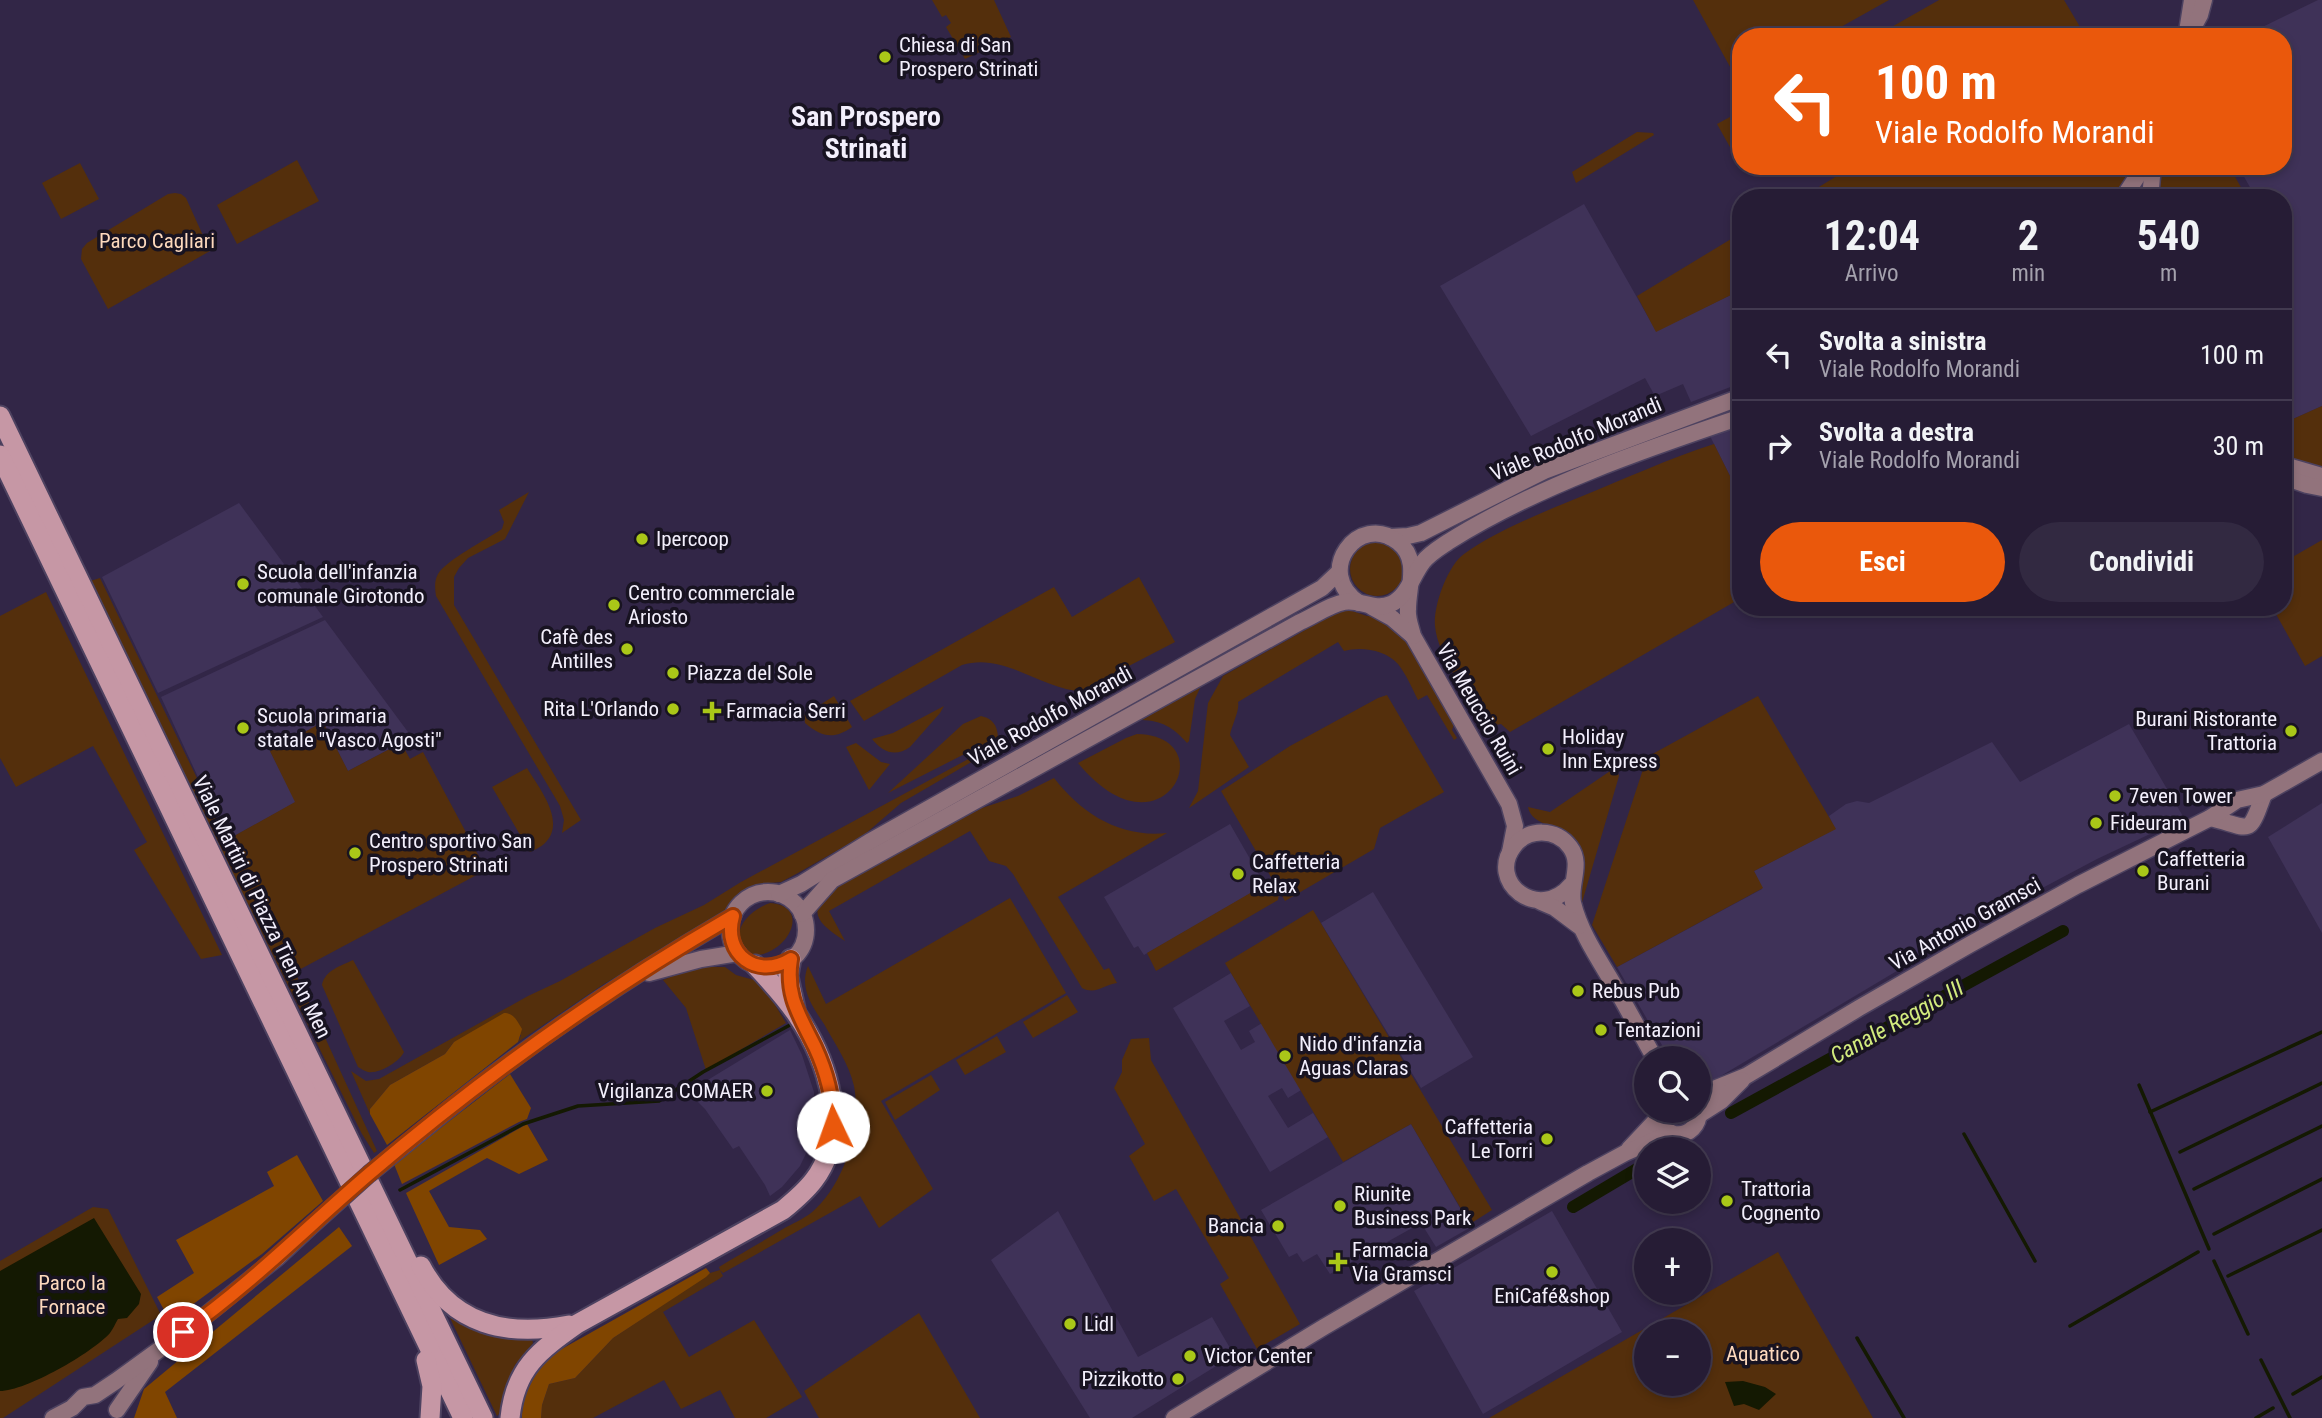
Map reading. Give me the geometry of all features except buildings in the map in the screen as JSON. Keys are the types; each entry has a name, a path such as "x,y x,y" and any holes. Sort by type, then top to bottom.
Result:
{"highway":[{"name":"Viale Martiri di Piazza Tien An Men","path":"0,416 27,492 463,1418"},
{"name":"Viale Martiri di Piazza Tien An Men","path":"0,456 27,492"},
{"name":"Viale Martiri di Piazza Tien An Men","path":"109,664 383,1209 483,1418"},
{"path":"510,1418 517,1387 527,1366 546,1346 577,1324 783,1210 814,1180 828,1152 833,1110 824,1070 798,1015 789,987 791,959"},
{"path":"755,965 798,1015"},
{"path":"383,1209 412,1248 437,1290 463,1312 502,1329 547,1330 577,1324"},
{"path":"413,1315 432,1386 429,1418"}],"street":[{"path":"2188,28 2192,0"},
{"path":"2192,28 2204,0"},
{"name":"Viale Rodolfo Morandi","path":"95,1395 200,1320 250,1280 369,1174 521,1052 582,1009 733,916 743,901 751,896 760,893 779,894 801,884 918,814 1322,588 1339,572 1344,552 1356,540 1373,534 1390,537 1421,533 1544,471 1732,400"},
{"name":"Viale Rodolfo Morandi","path":"802,914 832,880 1300,622 1342,602 1385,606 1397,600 1423,561 1442,546 1528,499 1574,478 1732,420"},
{"path":"2292,467 2322,476"},
{"path":"2292,480 2322,488"},
{"path":"1390,537 1402,545 1409,557 1412,570 1409,584"},
{"path":"1339,572 1347,593 1366,605"},
{"name":"Via Meuccio Ruini","path":"1409,584 1407,612 1413,636 1509,804 1535,833 1548,833 1561,838 1570,847 1576,859 1576,873 1571,885 1579,926 1648,1046"},
{"name":"Via Meuccio Ruini","path":"1366,605 1392,618 1413,636"},
{"path":"2233,823 2228,815 2237,800 2264,794 2322,761"},
{"path":"2210,818 2233,823 2241,828 2246,827 2254,822 2264,794"},
{"path":"2246,799 2254,804 2257,813"},
{"name":"Via Meuccio Ruini","path":"1509,804 1515,826 1507,864 1511,883 1528,899 1541,901 1555,908 1579,926"},
{"name":"Via Antonio Gramsci","path":"1711,1090 1746,1076 1859,1007 2078,885 2231,806"},
{"path":"1510,852 1525,836 1535,833"},
{"path":"1541,901 1558,897 1571,885"},
{"path":"733,916 730,935 738,953 755,965 774,967 791,959 803,943 805,933 802,914 792,901 779,894"},
{"name":"Viale Rodolfo Morandi","path":"636,976 701,959 738,953"},
{"name":"Via Antonio Gramsci","path":"1711,1106 1721,1101 1746,1076"},
{"name":"Via Antonio Gramsci","path":"1625,1153 1651,1123"},
{"name":"Via Antonio Gramsci","path":"1662,1123 1671,1133 1682,1135 1691,1131 1697,1123"},
{"name":"Via Antonio Gramsci","path":"1174,1418 1324,1327 1625,1153 1671,1133"},
{"name":"Viale Rodolfo Morandi","path":"53,1418 70,1413 83,1397 95,1395 105,1397 118,1414 139,1376 165,1344"}],"shaded area":[{"path":"2322,0 2322,406 2293,419 2292,189 2251,189 2243,175 2292,175 2292,28 2260,28"},
{"path":"1584,204 1656,331 1732,294 1732,386 1691,402 1683,384 1655,396 1645,378 1531,436 1440,286"},
{"path":"1732,428 1732,480 1710,436"},
{"path":"239,503 323,617 158,693 102,577"},
{"name":"Scuola primaria statale \"Vasco Agosti\"","path":"325,620 408,732 401,743 348,771 323,722 270,751 296,802 227,840 161,697"},
{"path":"2129,724 2184,818 2097,859 1984,919 1711,1082 1711,1046 1663,1046 1617,967 1762,889 1754,871 1835,829 1829,816 1846,804 1857,801 1869,803 1992,742 2020,782"},
{"path":"2322,803 2322,933 2268,837"},
{"path":"1230,824 1265,885 1144,955 1138,946 1134,948 1104,897"},
{"path":"1373,892 1473,1057 1421,1088 1321,923"},
{"path":"1231,973 1250,1006 1224,1021 1241,1050 1255,1042 1249,1031 1277,1014 1321,1078 1288,1098 1282,1088 1268,1096 1288,1128 1313,1113 1328,1137 1270,1172 1173,1008"},
{"path":"504,1013 513,1016 522,1029 518,1042 387,1145 370,1114 370,1109 390,1085 445,1054 454,1042"},
{"path":"790,1030 802,1055 814,1092 814,1137 800,1166 782,1187 770,1196 739,1146 733,1149 705,1109 688,1092"},
{"path":"510,1074 531,1108 527,1119 402,1184 394,1164"},
{"path":"527,1124 548,1160 519,1174 487,1158 429,1191 449,1227 480,1230 487,1239 439,1265 406,1193"},
{"name":"Riunite Business Park","path":"1411,1124 1471,1227 1436,1247 1421,1223 1330,1274 1317,1254 1303,1262 1297,1253 1289,1257 1261,1210"},
{"path":"297,1155 323,1201 262,1254 170,1321 157,1297 194,1273 176,1240 274,1186 267,1172"},
{"path":"1058,1211 1138,1357 1212,1317 1234,1355 1132,1418 1090,1418 991,1260"},
{"path":"1552,1211 1622,1332 1483,1414 1414,1291"},
{"name":"Parco la Fornace","path":"94,1218 141,1294 139,1304 127,1318 118,1319 110,1333 101,1341 74,1360 26,1385 0,1391 0,1271"},
{"path":"339,1227 352,1246 165,1392 177,1418 134,1418 144,1389"},
{"path":"706,1268 710,1273 706,1277 613,1338 575,1378 549,1384 541,1418 522,1418 524,1400 530,1384 551,1355"},
{"path":"1743,1381 1765,1387 1776,1394 1759,1410 1744,1404 1734,1406 1725,1382"}],"green space":[{"path":"932,0 994,0 1011,37 965,59 946,27 951,23 946,15 942,17"},
{"path":"1693,0 1889,0 1839,28 1732,28 1732,70"},
{"path":"1939,0 2064,0 2081,28 1890,28"},
{"path":"1732,116 1732,151 1717,124"},
{"path":"1637,132 1654,135 1576,183 1572,172"},
{"name":"Parco Cagliari","path":"297,160 319,201 237,244 217,205"},
{"path":"80,163 99,199 61,219 42,183"},
{"path":"1838,175 2132,175 2120,189 1816,189"},
{"path":"2156,175 2234,175 2242,189 2156,189"},
{"name":"Parco Cagliari","path":"175,193 186,198 210,251 108,309 81,259 82,249 87,243 168,194"},
{"path":"1732,238 1732,294 1656,332 1637,296"},
{"path":"2322,406 2322,470 2294,463 2292,417 2293,419"},
{"path":"1714,444 1732,480 1732,603 1510,732 1501,724 1490,726 1483,721 1447,663 1437,638 1436,608 1452,567 1464,554 1536,515"},
{"path":"529,492 505,539 468,558 459,568 454,577 454,605 581,820 562,833 564,820 560,806 435,591 436,579 442,569 502,529 504,522 499,510"},
{"path":"2322,540 2322,656 2305,666 2277,616 2292,616 2292,557"},
{"path":"1377,542 1396,550 1404,569 1396,588 1377,596 1358,588 1350,569 1358,550"},
{"path":"1139,577 1175,642 1098,682 1089,691 1057,686 1010,668 979,662 962,665 864,721 850,701 1054,587 1072,617"},
{"name":"Centro sportivo San Prospero Strinati","path":"100,578 227,840 295,802 270,751 323,722 348,771 401,743 410,759 423,752 486,870 295,972 377,1151 374,1153 362,1134 87,582"},
{"path":"46,592 222,955 201,959 134,850 147,842 93,746 16,787 0,758 0,616"},
{"path":"1346,609 1367,616 1383,617 1402,632 1455,721 1452,730 1457,738 1454,740 1427,695 1418,700 1404,672 1393,659 1373,650 1344,651 1338,642 1238,702 1230,735 1249,767 1189,808 1198,791 1208,703 1223,676"},
{"path":"1201,686 1195,699 1187,743 1167,726 1142,720"},
{"path":"1387,695 1444,792 1380,828 1374,849 1285,901 1221,791 1290,746"},
{"path":"834,696 852,727 839,734 822,734 805,723 804,715"},
{"path":"1758,696 1836,829 1754,871 1763,888 1617,967 1592,925 1647,757"},
{"path":"944,706 905,750 890,752 872,739 893,733"},
{"path":"981,716 994,723 998,737 888,793 963,724"},
{"path":"1137,734 1163,740 1177,754 1180,771 1172,788 1157,799 1135,802 1108,791 1078,763"},
{"path":"856,743 881,762 890,764 869,790 846,747"},
{"path":"998,743 992,750 901,803 864,835 781,882 759,884 741,893 730,903 723,916 604,984 518,1042 521,1035 454,1042 445,1054 390,1085 370,1109 370,1114 351,1071 366,1081 379,1079 655,928 704,905 741,882"},
{"path":"1616,767 1619,776 1581,906 1582,856 1576,840 1564,831 1535,819 1528,807 1550,812"},
{"path":"527,768 549,805 553,826 551,835 544,844 530,852 492,787"},
{"path":"1054,778 1077,802 1103,821 1133,832 1167,833 1058,897 1104,970 1109,968 1117,983 1096,990 1082,988 1013,874 1006,866 989,861 970,831 829,911 845,941 821,922 818,916 820,902 836,885 982,808 1018,796"},
{"path":"1271,881 1279,894 1278,900 1156,971 1147,953"},
{"path":"1010,898 1066,993 881,1101 933,1189 879,1228 860,1196 723,1273 719,1267 811,1213 823,1202 841,1172 853,1138 856,1102 854,1086 841,1054 808,996 805,982 808,966 826,1004"},
{"path":"770,903 783,906 790,912 793,921 791,930 776,947 752,956 744,949 739,933 753,912"},
{"path":"1313,910 1492,1210 1470,1224 1411,1124 1343,1162 1225,963"},
{"path":"353,960 404,1052 389,1066 378,1071 367,1072 358,1067 322,985 330,972"},
{"path":"706,967 725,967 736,975 754,980 766,990 786,1023 706,1070 686,1008 663,980"},
{"path":"1067,995 1078,1012 1033,1038 1023,1022"},
{"path":"997,1036 1006,1052 965,1075 956,1060"},
{"path":"1149,1038 1151,1060 1300,1324 1257,1349 1220,1284 1229,1278 1176,1189 1154,1201 1129,1156 1145,1144 1114,1088 1122,1072 1122,1060 1131,1039"},
{"path":"931,1075 940,1090 895,1120 885,1102"},
{"name":"Parco la Fornace","path":"93,1207 108,1209 161,1315 0,1418 0,1261"},
{"name":"Aquatico","path":"1778,1252 1873,1418 1489,1418 1634,1335 1634,1396 1711,1396 1711,1319 1661,1319 1686,1305 1711,1305 1711,1290"},
{"path":"720,1270 723,1276 719,1279 663,1312 689,1357 754,1320 802,1397 766,1418 735,1418 720,1390 681,1409 664,1380 593,1418 541,1418 549,1384 575,1378 613,1338 710,1273"},
{"path":"919,1313 980,1418 819,1418 804,1391"},
{"path":"450,1318 500,1337 532,1339 533,1343 515,1365 497,1416"}],"waterway":[{"name":"Canale Reggio III","path":"1731,1113 2063,931"},
{"path":"400,1190 523,1124 578,1106 659,1101 703,1072 790,1025"},
{"path":"2150,1112 2322,1032"},
{"path":"2180,1152 2322,1083"},
{"path":"2139,1085 2209,1249"},
{"path":"2194,1189 2322,1126"},
{"path":"1964,1134 2035,1261"},
{"name":"Canale Reggio III","path":"1573,1207 1634,1171"},
{"path":"2214,1234 2322,1179"},
{"path":"2228,1276 2322,1230"},
{"path":"2070,1326 2198,1252"},
{"path":"2214,1261 2248,1334"},
{"path":"1857,1338 1904,1418"},
{"path":"2261,1360 2290,1418"},
{"path":"2293,1394 2322,1377"},
{"path":"2256,1418 2273,1408"}],"place":[{"name":"Chiesa di San Prospero Strinati","path":"885,57"},
{"name":"Ipercoop","path":"642,539"},
{"name":"Scuola dell'infanzia comunale Girotondo","path":"243,584"},
{"name":"Centro commerciale Ariosto","path":"614,605"},
{"name":"Cafè des Antilles","path":"627,649"},
{"name":"Piazza del Sole","path":"673,673"},
{"name":"Rita L'Orlando","path":"673,709"},
{"name":"Farmacia Serri","path":"712,711"},
{"name":"Scuola primaria statale \"Vasco Agosti\"","path":"243,728"},
{"name":"Burani Ristorante Trattoria","path":"2291,731"},
{"name":"Holiday Inn Express","path":"1548,749"},
{"name":"7even Tower","path":"2115,796"},
{"name":"Fideuram","path":"2096,823"},
{"name":"Centro sportivo San Prospero Strinati","path":"355,853"},
{"name":"Caffetteria Burani","path":"2143,871"},
{"name":"Caffetteria Relax","path":"1238,874"},
{"name":"Rebus Pub","path":"1578,991"},
{"name":"Tentazioni","path":"1601,1030"},
{"name":"Nido d'infanzia Aguas Claras","path":"1285,1056"},
{"name":"Vigilanza COMAER","path":"767,1091"},
{"name":"Caffetteria Le Torri","path":"1547,1139"},
{"name":"Trattoria Cognento","path":"1727,1201"},
{"name":"Riunite Business Park","path":"1340,1206"},
{"name":"Bancia","path":"1278,1226"},
{"name":"Farmacia Via Gramsci","path":"1338,1262"},
{"name":"EniCafé&shop","path":"1552,1272"},
{"name":"Lidl","path":"1070,1324"},
{"name":"Victor Center","path":"1190,1356"},
{"name":"Pizzikotto","path":"1178,1379"}],"district":[{"name":"San Prospero Strinati","path":"866,132"}],"route":[{"path":"183,1332 278,1257 369,1174 521,1052 582,1009 733,916 730,935 743,958 765,967 774,967 791,959 789,987 798,1015 824,1070 831,1094 833,1127"}]}
